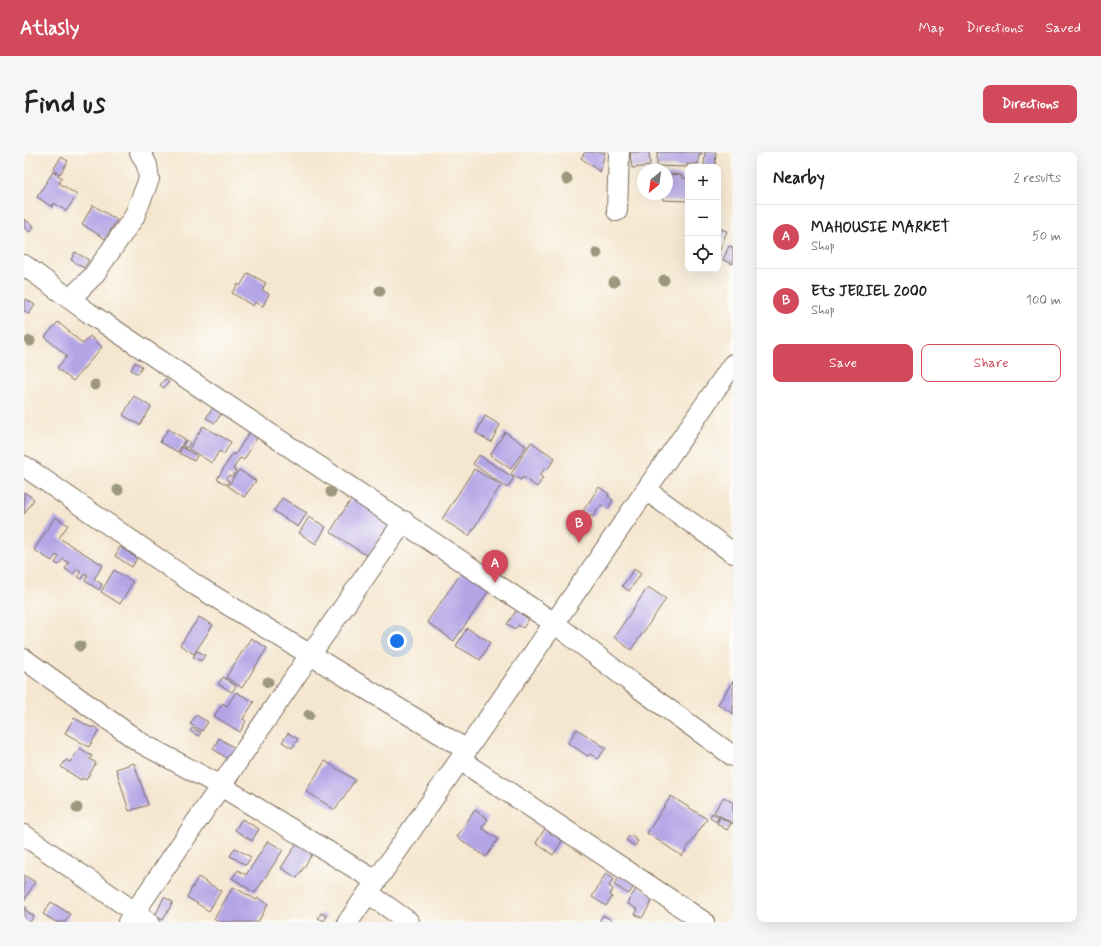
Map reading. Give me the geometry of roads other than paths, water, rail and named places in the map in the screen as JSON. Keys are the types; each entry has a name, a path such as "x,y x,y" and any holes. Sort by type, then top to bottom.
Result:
{"street":[{"path":"70,299 93,276 134,217 149,179 147,165 140,152"},
{"path":"617,211 618,152"},
{"path":"24,265 70,299 404,521 554,623 632,683 733,756"},
{"path":"348,922 733,364"},
{"path":"24,466 197,586 310,655 463,755 704,922"},
{"path":"646,490 733,553"},
{"path":"24,836 137,919 221,786 310,655 404,521"},
{"path":"24,659 141,743 221,786 372,887 409,922"}],"place":[{"name":"Ets JERIEL 2000","path":"579,543"},
{"name":"MAHOUSIE MARKET","path":"495,583"}]}
